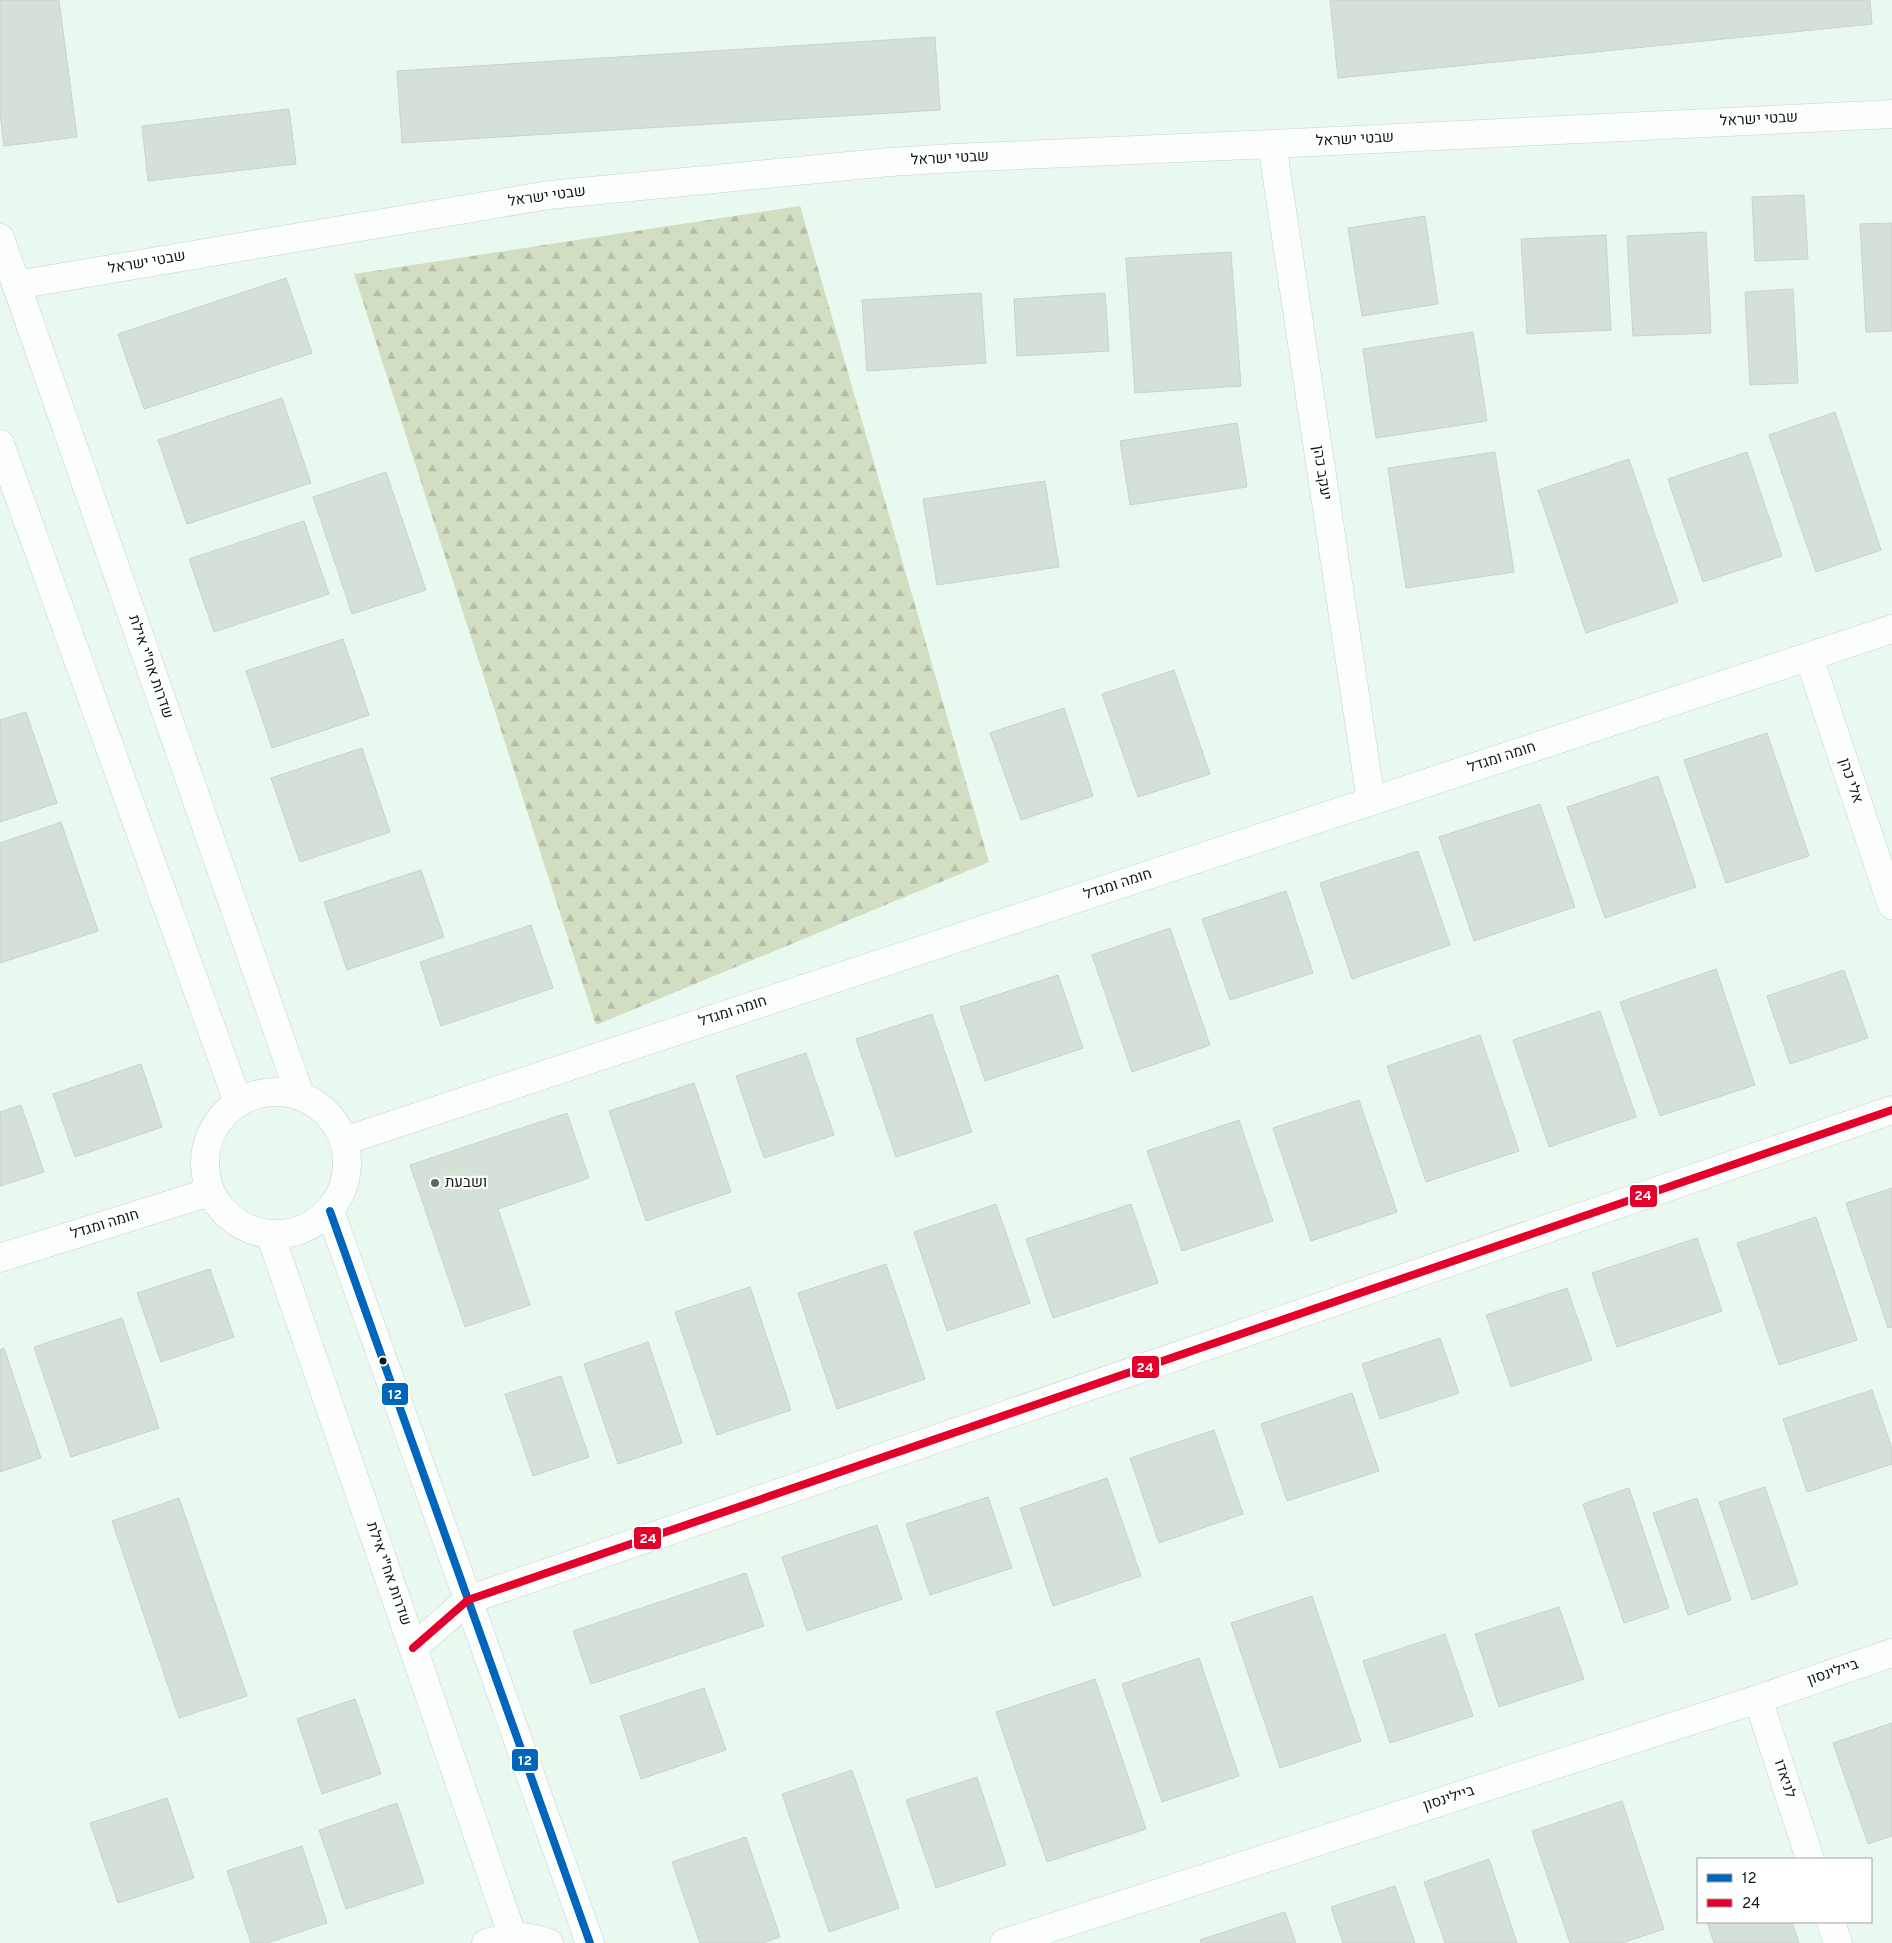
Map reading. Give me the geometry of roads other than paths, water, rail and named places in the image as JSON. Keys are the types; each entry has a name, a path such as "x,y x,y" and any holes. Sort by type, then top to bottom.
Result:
{"street":[{"name":"שבטי ישראל","path":"16,285 549,195 954,158 1892,114"},
{"name":"יעקב כהן","path":"1272,144 1371,802"},
{"name":"שדרות אח\"י אילת","path":"0,238 300,1095"},
{"path":"0,444 238,1102"},
{"name":"חומה ומגדל","path":"344,1141 1892,629"},
{"name":"אלי כהן","path":"1809,657 1892,905"},
{"path":"279,1091 300,1095 319,1106 334,1121 344,1141 348,1165 342,1190 330,1210 317,1222 303,1230 270,1234 251,1230 234,1221 220,1208 210,1192 205,1172 205,1151 211,1132 222,1114 238,1102 258,1093 279,1091"},
{"path":"413,1648 468,1600 1892,1110"},
{"name":"חומה ומגדל","path":"0,1258 210,1192"},
{"path":"330,1210 590,1943"},
{"name":"שדרות אח\"י אילת","path":"270,1234 514,1939"},
{"name":"ביילינסון","path":"1004,1943 1758,1699 1892,1653"},
{"name":"לניאדו","path":"1758,1699 1810,1858"},
{"path":"1831,1923 1838,1943"},
{"path":"486,1943 514,1939 538,1939 549,1943"}],"place":[{"name":"ושבעת","path":"435,1183"}]}
